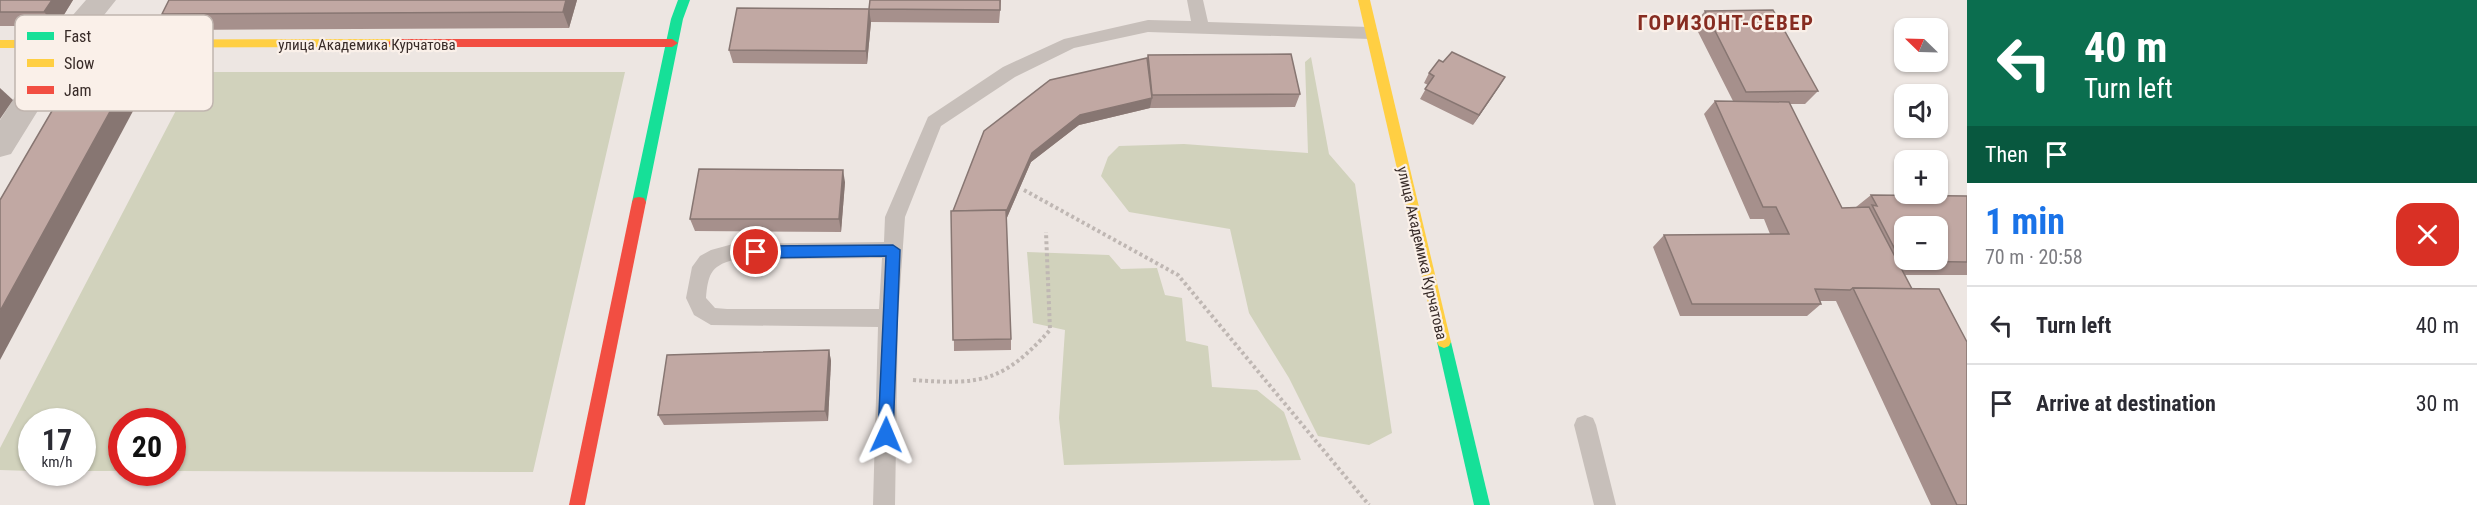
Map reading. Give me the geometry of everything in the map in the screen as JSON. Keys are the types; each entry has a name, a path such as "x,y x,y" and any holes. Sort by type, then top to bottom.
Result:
{"street":[{"path":"89,15 102,0"},
{"path":"577,505 672,44 684,0"},
{"name":"улица Академика Курчатова","path":"1364,0 1482,505"},
{"name":"улица Академика Курчатова","path":"0,44 15,44"},
{"name":"улица Академика Курчатова","path":"213,46 672,44"},
{"path":"0,146 22,111"}],"lane":[{"path":"1195,0 1201,26"},
{"path":"884,505 888,318 895,218 934,122 1009,72 1071,43 1148,26 1370,33"},
{"path":"888,318 727,318 706,313 701,309 696,298 699,273 707,262 733,252 893,250"},
{"path":"1585,425 1605,505"}],"path":[{"path":"1024,190 1178,275 1369,505"},
{"path":"903,379 959,384 995,377 1026,358 1050,330 1046,232"}],"green space":[{"path":"1311,57 1329,154 1355,184 1392,433 1369,445 1318,436 1289,378 1249,313 1230,229 1129,212 1101,176 1108,157 1119,146 1184,144 1308,153 1305,62"},
{"path":"213,72 625,72 533,472 186,471 186,408 108,408 108,471 96,471 96,408 21,408 176,111 213,111"},
{"path":"1027,252 1109,255 1121,269 1157,268 1165,295 1182,298 1186,341 1208,346 1212,387 1257,390 1284,412 1301,460 1064,465 1059,418 1065,330 1033,323"},
{"path":"18,413 18,471 0,470 0,448"}],"building":[{"path":"0,0 52,0 44,12 0,12"},
{"path":"169,0 566,0 563,12 162,14"},
{"path":"870,0 1000,0 1000,10 869,9"},
{"path":"737,8 869,9 866,51 729,50"},
{"path":"1773,10 1818,91 1746,92 1705,11"},
{"path":"1452,52 1505,77 1479,115 1425,89 1434,76 1429,73 1439,60 1443,62"},
{"path":"1291,54 1300,94 1152,95 1148,55"},
{"path":"1147,58 1152,98 1080,115 1032,153 1006,212 1006,210 953,211 984,131 1050,80"},
{"path":"1715,101 1789,102 1842,208 1869,207 1894,255 1894,270 1902,270 1912,289 1815,289 1821,304 1692,304 1664,235 1789,234 1776,207 1763,207"},
{"path":"52,111 110,111 0,311 0,200"},
{"path":"699,169 843,170 839,219 690,219"},
{"path":"1871,195 1894,195 1894,204 1948,204 1948,196 1967,196 1967,262 1948,262 1948,216 1894,216 1894,247 1872,205 1877,206"},
{"path":"1006,210 1011,339 953,340 951,211"},
{"path":"1853,288 1939,289 1967,342 1967,505 1957,505"},
{"path":"829,350 825,411 658,415 667,355"}],"traffic: fast":[{"path":"639,202 677,19 684,0"},
{"path":"1444,342 1482,505"}],"traffic: slow":[{"path":"1364,0 1444,342"},
{"path":"213,43 393,43"},
{"path":"0,44 15,44"}],"traffic: jam":[{"path":"393,43 672,43"},
{"path":"577,505 639,202"}],"district":[{"name":"ГОРИЗОНТ-СЕВЕР","path":"1726,23"}],"route":[{"path":"756,252 893,250 888,318 886,435"}]}
